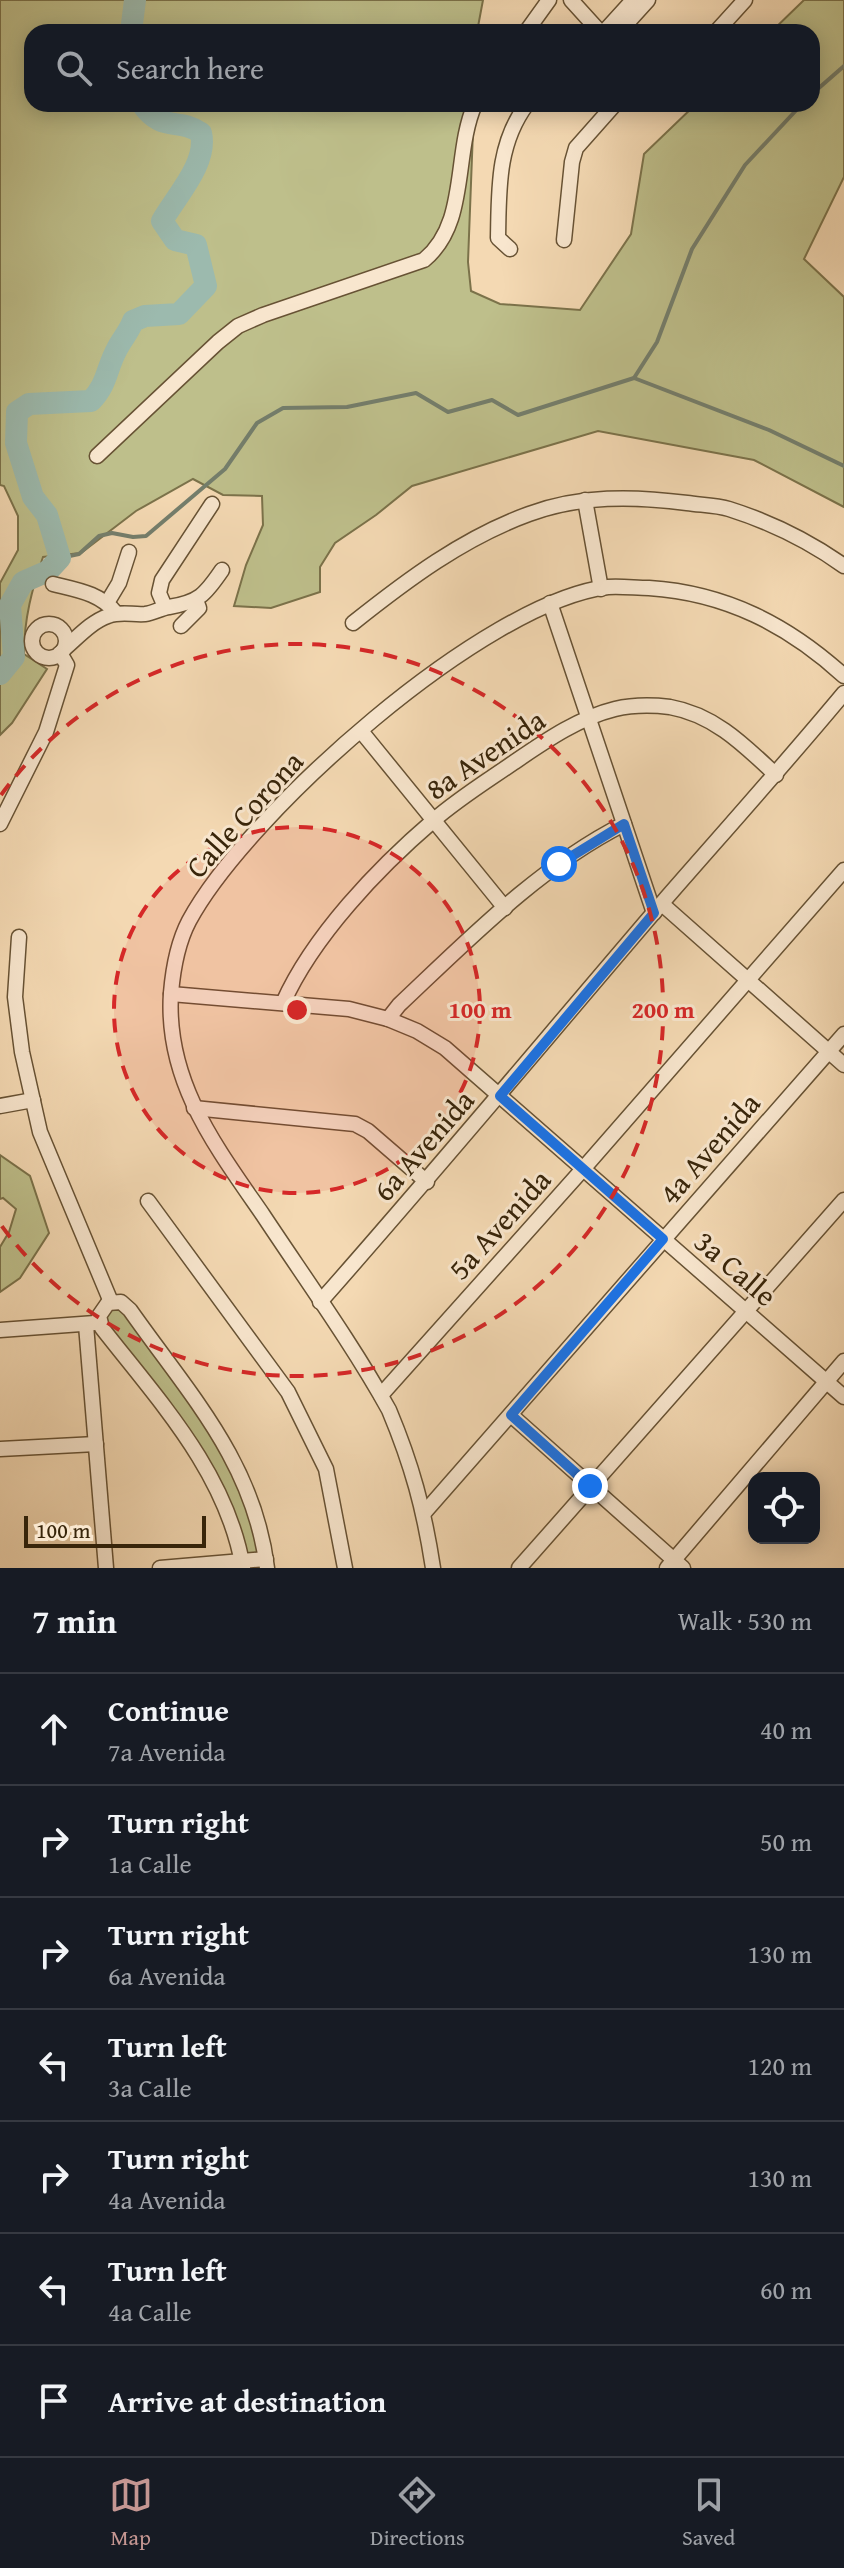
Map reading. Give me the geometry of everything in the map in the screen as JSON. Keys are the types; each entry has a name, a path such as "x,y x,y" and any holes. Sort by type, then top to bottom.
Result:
{"street":[{"path":"532,24 549,0"},
{"path":"571,0 589,24"},
{"path":"600,24 633,0"},
{"path":"626,24 648,0"},
{"path":"723,24 745,0"},
{"path":"97,456 238,326 424,260 437,249 451,223 466,124 471,112"},
{"path":"510,249 498,238 500,177 504,150 514,121 521,112"},
{"path":"564,240 576,148 608,112"},
{"path":"353,623 412,576 467,543 530,513 585,500 636,497 726,508 776,527 844,566"},
{"path":"585,500 601,589"},
{"path":"165,607 159,593 162,580 212,504"},
{"path":"0,824 46,732 67,665 62,651 111,608 129,552"},
{"path":"53,584 92,594 111,608 146,614 165,607 183,606 202,597 222,570"},
{"name":"Calle Corona","path":"433,1568 424,1513 410,1459 381,1395 210,1138 194,1108 176,1059 171,994 179,946 187,925 219,874 279,806 361,731 473,646 550,603 601,589 623,587 706,596 741,607 794,635 844,676"},
{"path":"181,626 199,608 196,600"},
{"path":"550,603 624,824 658,908 844,1065"},
{"name":"6a Avenida","path":"320,1302 427,1182 844,693"},
{"name":"8a Avenida","path":"283,1003 310,956 351,903 434,820 536,747 588,718 617,709 645,706 670,707 695,714 717,724 776,775"},
{"path":"361,731 505,908"},
{"path":"388,1019 406,998 505,908 559,864 624,824"},
{"name":"5a Avenida","path":"381,1395 844,870"},
{"path":"19,937 15,997 22,1052 40,1132 111,1302"},
{"name":"3a Calle","path":"171,994 349,1009 388,1019 417,1031 445,1048 844,1397"},
{"name":"4a Avenida","path":"424,1513 844,1034"},
{"path":"0,1106 33,1100"},
{"path":"194,1108 355,1124 368,1131 427,1182"},
{"path":"519,1568 844,1200"},
{"path":"148,1201 288,1392 326,1469 345,1568"},
{"path":"106,1568 96,1444 93,1323 111,1302 121,1302 130,1310 222,1438 252,1500 267,1564 160,1568"},
{"path":"0,1330 93,1323"},
{"path":"93,1323 178,1425 213,1477 223,1498 242,1565"},
{"path":"511,1415 675,1565 844,1361"},
{"path":"0,1449 96,1444"}],"green space":[{"path":"0,0 483,0 478,24 24,24 24,112 474,112 468,262 471,291 500,304 580,310 631,234 644,154 688,112 820,112 820,24 779,24 804,0 844,0 844,177 804,259 844,297 844,507 754,460 598,431 412,486 335,543 320,567 320,592 271,608 234,606 246,565 263,525 262,496 223,495 193,479 136,511 81,553 43,557 29,604 24,654 47,669 12,723 0,735 0,583 18,550 18,516 4,486 0,485"},
{"path":"0,1155 30,1176 49,1233 20,1278 0,1292 0,1247 9,1232 16,1209 3,1198 0,1199"},
{"path":"114,1301 121,1302 222,1438 267,1568 243,1568 223,1498 99,1322"}],"waterway":[{"path":"132,24 135,0"},
{"path":"820,87 844,66"},
{"path":"0,674 14,657 10,605 23,582 48,571 60,558 47,515 33,497 16,443 17,412 29,404 91,401 101,388 113,356 133,321 145,316 179,314 206,286 196,245 175,240 162,221 200,156 201,133 193,128 163,122 148,112"},
{"path":"634,378 657,342 692,249 745,165 795,112"},
{"path":"60,558 79,554 99,536 112,533 146,536 225,469 257,423 283,408 347,407 416,393 448,412 492,400 518,415 634,378 769,430 844,466"}],"route":[{"path":"559,864 624,824 654,913 500,1096 663,1239 511,1415 590,1486"}]}
